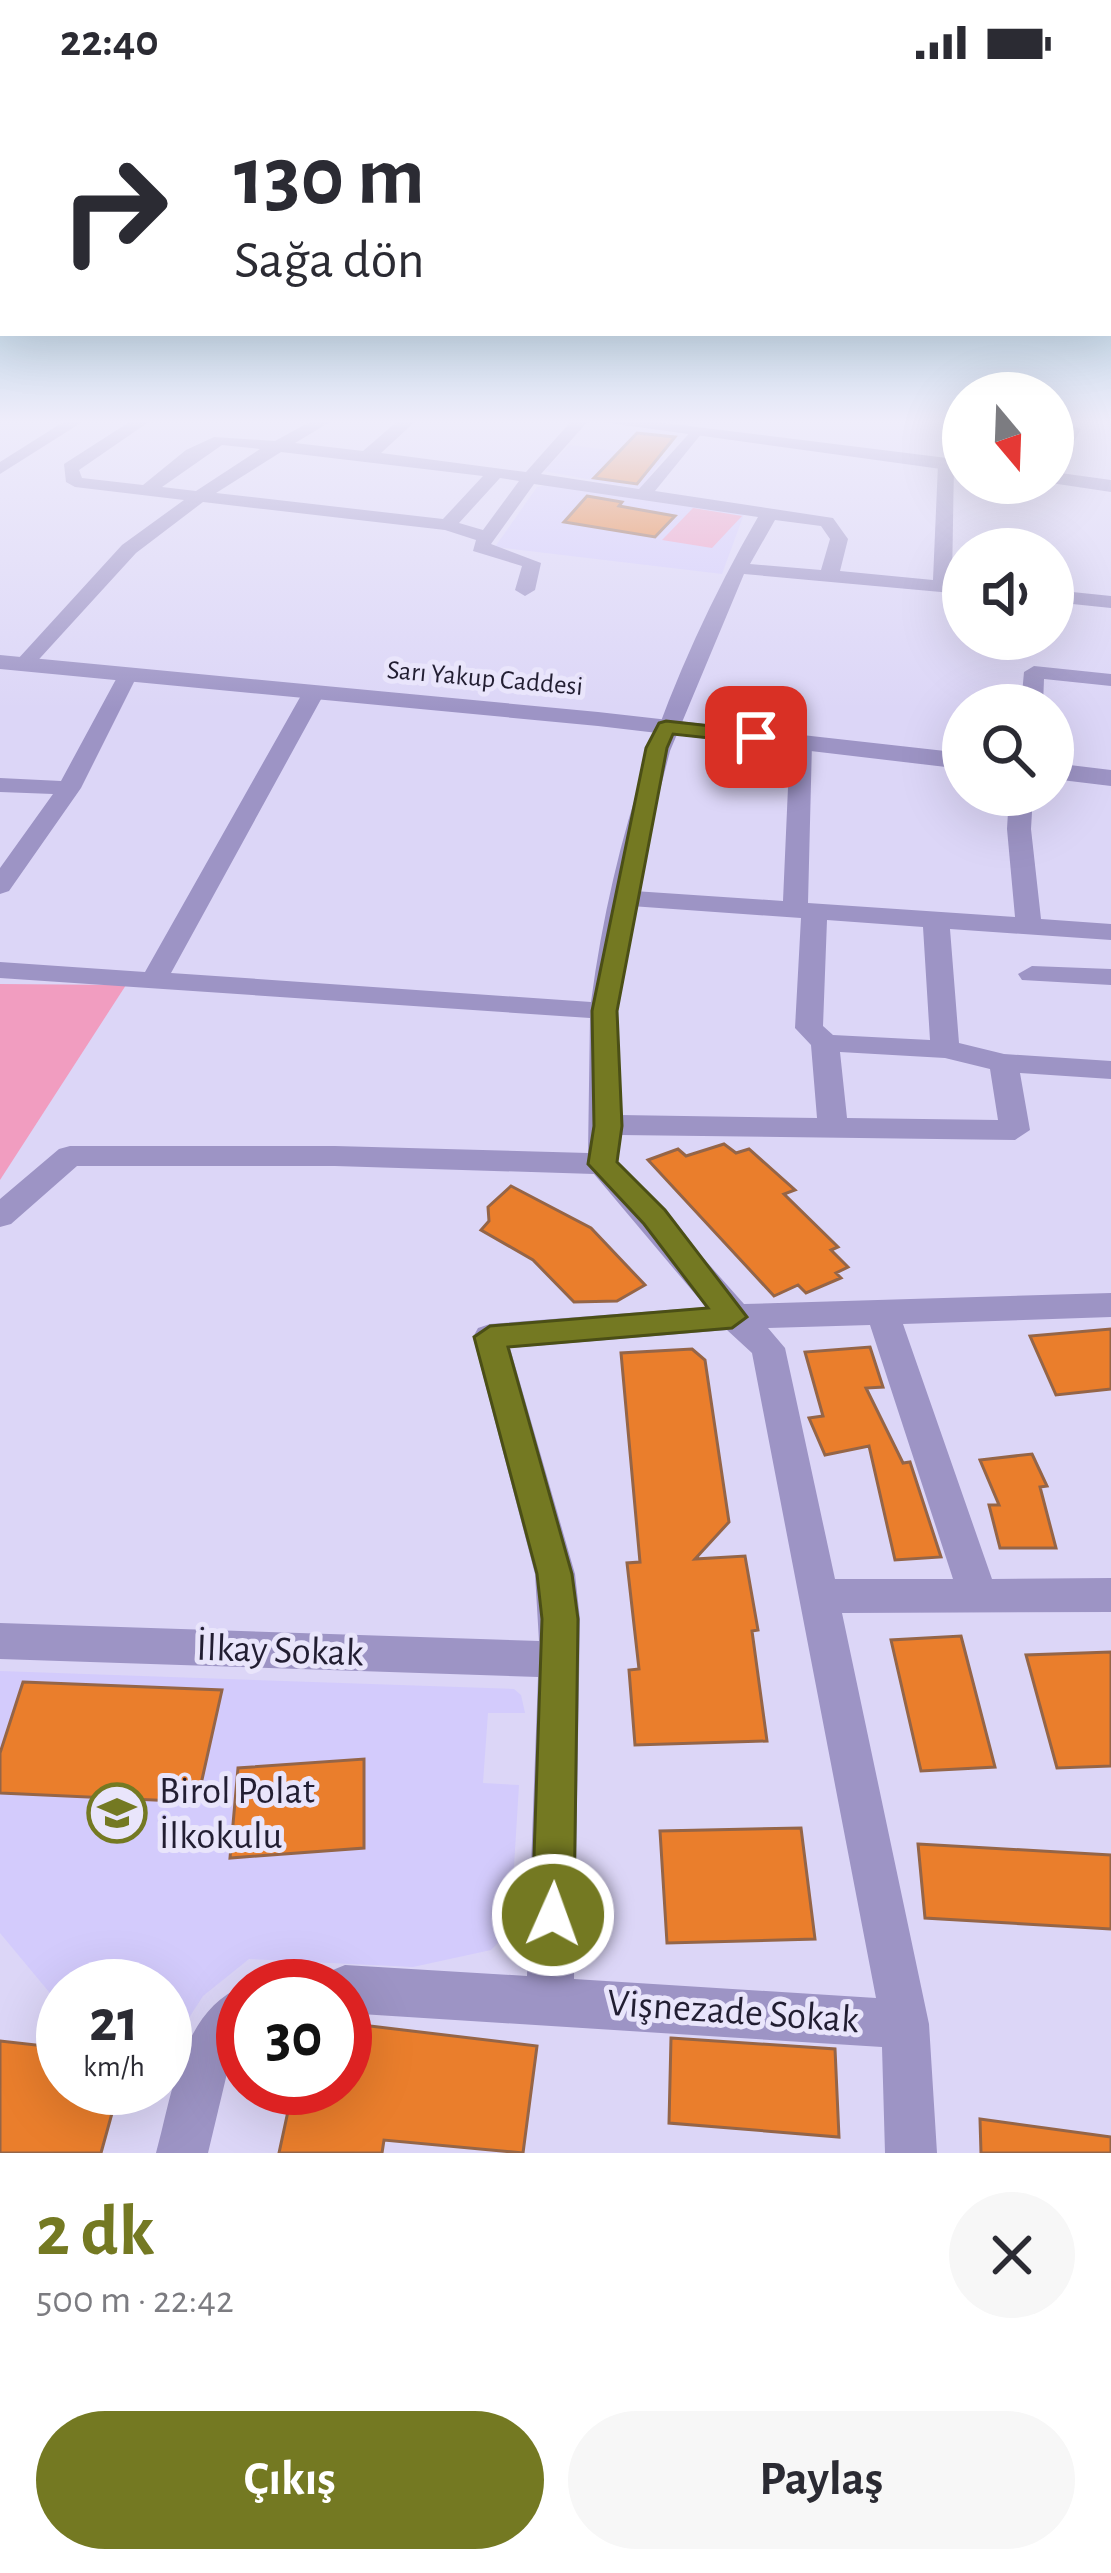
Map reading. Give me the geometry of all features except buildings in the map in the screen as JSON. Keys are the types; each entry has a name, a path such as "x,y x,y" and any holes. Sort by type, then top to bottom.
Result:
{"street":[{"path":"12,663 129,549 176,516"},
{"path":"361,516 447,525 487,537"},
{"path":"447,525 456,516"},
{"path":"503,516 480,547 532,562 525,590"},
{"path":"602,1164 608,1126 604,1011 623,898 657,748 736,568 768,516"},
{"path":"786,516 834,526 839,539 829,576"},
{"path":"736,568 942,586"},
{"path":"1074,598 1111,602"},
{"name":"Sarı Yakup Caddesi","path":"12,663 942,759"},
{"path":"1033,684 1034,672 1111,680"},
{"path":"0,886 69,788 128,674"},
{"path":"154,980 314,692"},
{"path":"801,742 809,1028 825,1043 944,1048 1004,1064 1111,1070"},
{"path":"1074,774 1111,778"},
{"path":"0,785 69,788"},
{"path":"1020,816 1029,927"},
{"path":"623,898 1111,932"},
{"path":"936,922 944,1048"},
{"path":"0,970 604,1011"},
{"path":"1032,974 1111,977"},
{"path":"825,1043 833,1124"},
{"path":"608,1126 833,1124 1015,1130 1004,1064"},
{"path":"0,1216 70,1156 335,1156 602,1164 655,1217 732,1317 768,1348 823,1596 905,2024 911,2153"},
{"path":"550,2000 560,1660 554,1574 490,1337 732,1317 1111,1305"},
{"path":"883,1314 977,1593"},
{"path":"823,1596 1111,1595"},
{"name":"İlkay Sokak","path":"0,1641 560,1660"},
{"name":"Vişnezade Sokak","path":"372,1990 905,2024"},
{"path":"182,2153 208,2053 216,2043"}],"shaded area":[{"path":"517,516 743,516 722,574 495,547"},
{"path":"686,516 742,516 712,548 662,540"},
{"path":"0,984 126,985 0,1180"},
{"name":"Birol Polat İlkokulu","path":"0,1671 514,1689 521,1695 525,1713 488,1713 483,1783 519,1785 510,1931 491,1950 413,1967 372,1965 372,1959 216,1959 216,1986 192,2013 192,1959 36,1959 36,1976 0,1933"}],"place":[{"name":"Birol Polat İlkokulu","path":"117,1813"}],"route":[{"path":"553,1915 560,1619 554,1574 490,1337 732,1317 655,1217 602,1164 608,1126 604,1011 623,898 657,748 666,727 756,737"}]}
